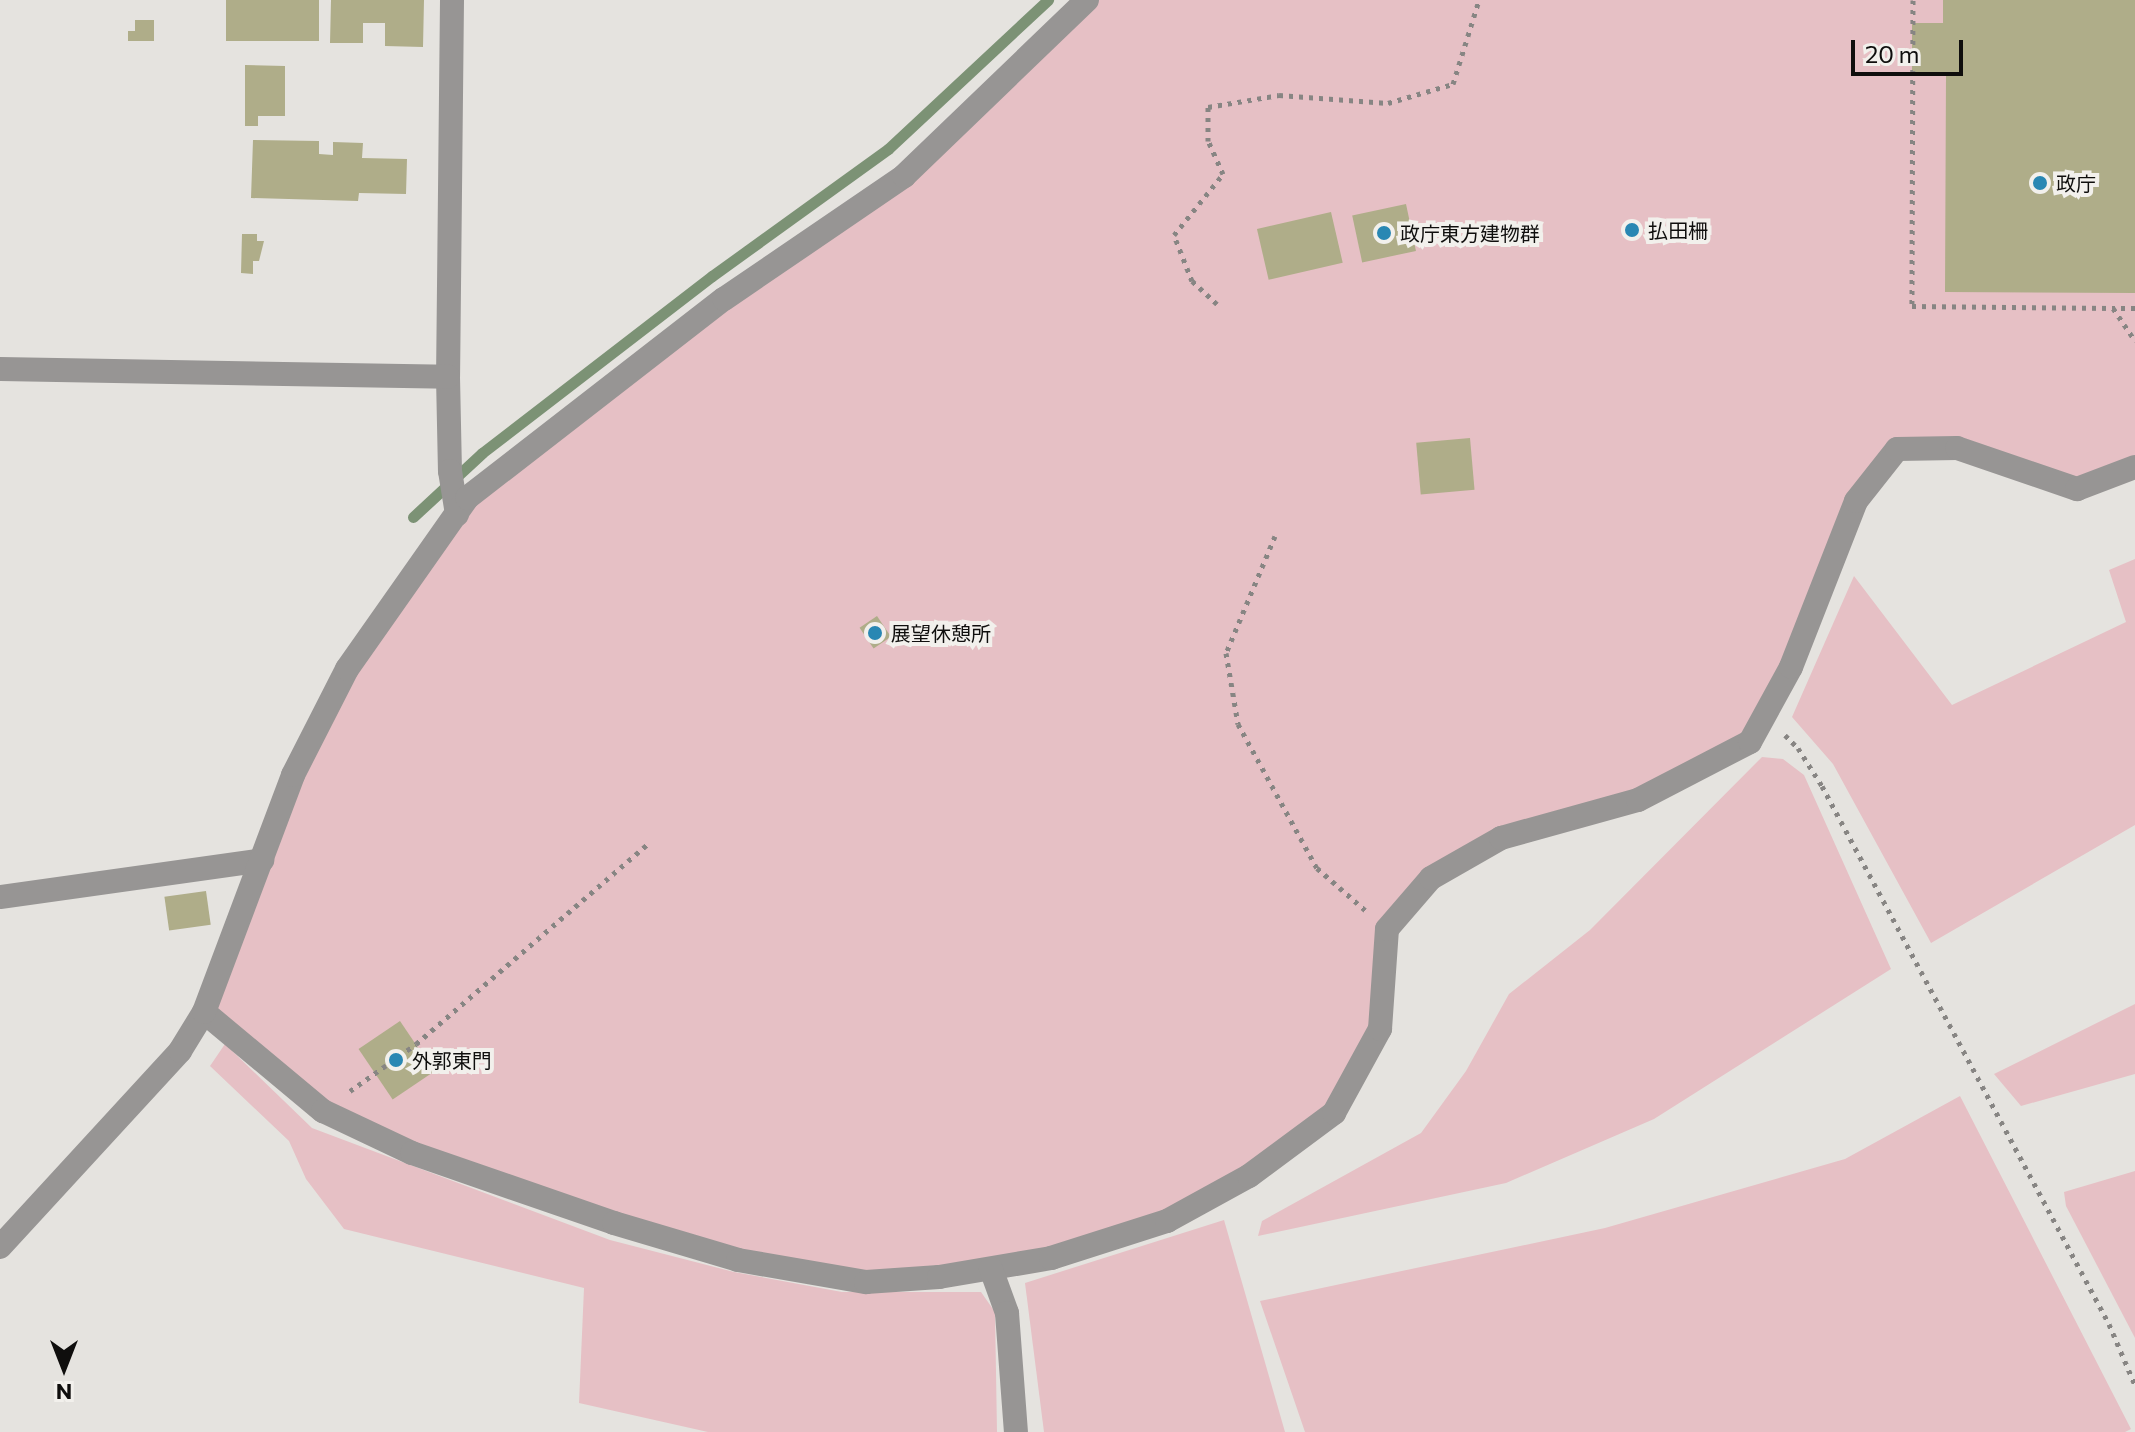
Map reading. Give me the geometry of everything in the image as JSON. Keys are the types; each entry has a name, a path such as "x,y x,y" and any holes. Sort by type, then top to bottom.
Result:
{"street":[{"path":"452,0 448,377 450,471 457,514"},
{"path":"0,1247 180,1051 204,1012 293,775 347,669 467,498 724,299 904,176 1087,0"},
{"path":"0,369 448,377"},
{"path":"204,1012 323,1111 412,1153 614,1223 738,1260 866,1282 991,1269 1051,1258 1167,1221 1249,1176 1334,1113 1380,1029 1387,929 1431,878 1501,838 1638,800 1750,742 1791,667 1856,501 1897,449 1957,448 2077,489 2135,467"},
{"path":"0,897 262,860"},
{"path":"991,1269 1007,1313 1016,1432"}],"path":[{"path":"1217,304 1192,281 1174,235 1223,174 1208,141 1208,107 1279,95 1388,103 1453,84 1479,0"},
{"path":"1913,0 1912,306 2135,308"},
{"path":"2113,308 2135,341"},
{"path":"1275,536 1226,653 1238,724 1317,868 1387,929"},
{"path":"1763,719 1798,748 1822,786 2101,1310 2135,1385"},
{"path":"323,1111 416,1044 650,842"}],"shaded area":[{"path":"1087,0 2135,0 2135,467 2077,489 1957,448 1897,449 1856,501 1750,742 1638,800 1501,838 1431,878 1387,929 1380,1029 1334,1113 1167,1221 939,1277 738,1260 323,1111 204,1012 293,775 457,514 904,176"},
{"path":"2135,559 2135,825 1931,943 1833,764 1792,717 1854,576 1952,705 2126,622 2109,570"},
{"path":"1762,757 1783,759 1804,775 1891,969 1654,1119 1506,1183 1258,1236 1262,1221 1421,1133 1466,1071 1509,994 1590,930"},
{"path":"2135,1004 2135,1074 2021,1106 1994,1074"},
{"path":"225,1044 312,1128 610,1240 734,1272 842,1292 981,1292 995,1312 997,1432 708,1432 579,1403 584,1288 344,1229 306,1179 289,1141 210,1066"},
{"path":"1960,1096 2131,1429 2125,1432 1305,1432 1260,1301 1605,1228 1845,1159"},
{"path":"2135,1171 2135,1338 2066,1206 2064,1192"},
{"path":"1224,1220 1285,1432 1044,1432 1025,1283"}],"building":[{"path":"226,0 319,0 319,41 226,41"},
{"path":"331,0 424,0 423,47 385,46 385,23 363,23 363,43 330,43"},
{"name":"政庁","path":"1943,0 2135,0 2135,293 1945,292 1946,74 1912,74 1912,23 1943,23"},
{"path":"135,20 154,20 154,41 128,41 128,31 135,31"},
{"path":"245,65 285,66 285,116 258,116 258,126 245,126"},
{"path":"253,140 319,141 319,154 333,155 333,142 363,143 362,158 407,159 406,194 359,193 358,201 251,198"},
{"name":"政庁東方建物群","path":"1406,204 1416,251 1362,262 1352,215"},
{"path":"1331,212 1343,263 1269,280 1257,229"},
{"path":"242,234 257,234 257,241 264,241 259,261 253,261 253,274 241,273"},
{"path":"1470,438 1475,490 1421,495 1416,443"},
{"name":"展望休憩所","path":"877,616 891,637 874,648 860,628"},
{"path":"206,891 211,925 169,931 164,897"},
{"name":"外郭東門","path":"400,1021 434,1072 393,1100 359,1049"}],"waterway":[{"path":"413,517 482,453 712,276 888,149 1048,0"}],"place":[{"name":"政庁","path":"2040,183"},
{"name":"払田柵","path":"1632,230"},
{"name":"政庁東方建物群","path":"1384,233"},
{"name":"展望休憩所","path":"875,633"},
{"name":"外郭東門","path":"396,1060"}]}
